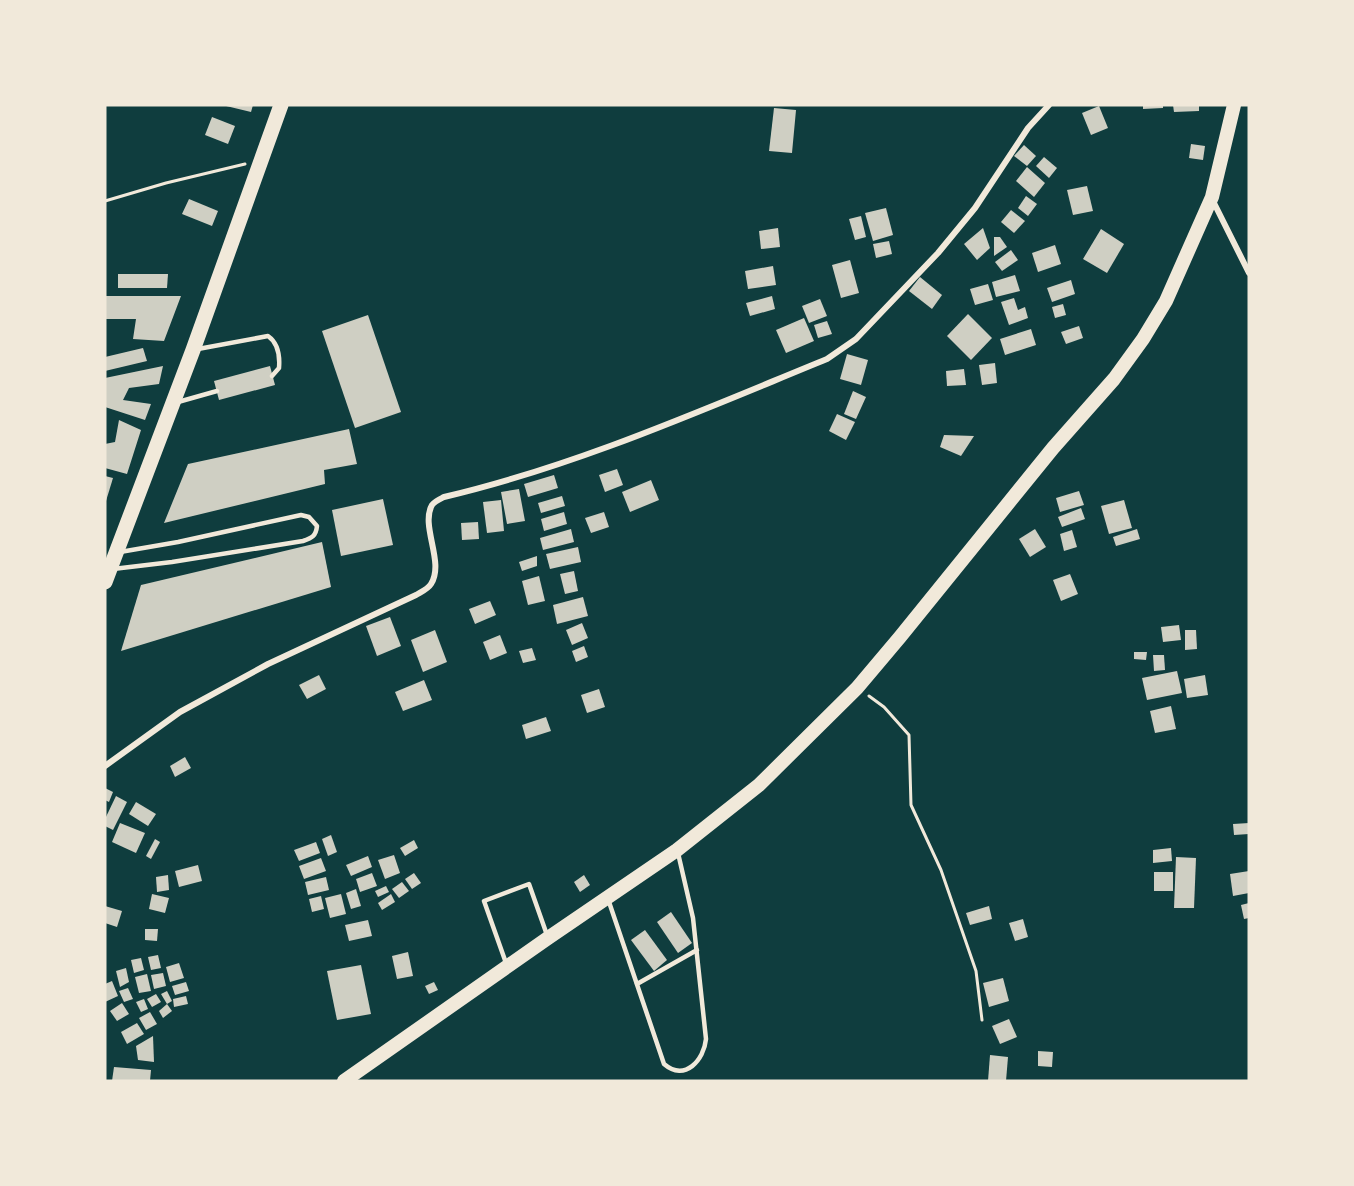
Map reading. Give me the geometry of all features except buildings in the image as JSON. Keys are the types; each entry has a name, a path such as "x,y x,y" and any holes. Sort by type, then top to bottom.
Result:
{"highway":[{"path":"107,575 193,350 280,106"}],"main road":[{"path":"344,1081 677,850 759,785 857,687 1053,448 1113,379 1143,339 1166,301 1212,197 1234,105"}],"street":[{"path":"105,766 189,707 268,664 426,589 431,584 435,571 429,520 431,506 444,496 571,460 700,411 827,359 841,350 856,339 945,244 975,208 1028,128 1048,105"},
{"path":"1212,197 1249,273"}],"lane":[{"path":"193,350 268,336 274,341 278,356 279,368 272,376"},
{"path":"173,404 217,392"},
{"path":"107,575 303,541 316,533 317,526 315,521 301,515 116,553"},
{"path":"608,898 664,1064 671,1070 692,1067 701,1059 706,1039 693,918 677,850"},
{"path":"507,967 484,901 529,884 548,938"},
{"path":"637,984 697,950"}],"path":[{"path":"105,201 184,178 261,161"},
{"path":"857,687 884,707 909,735 911,805 941,870 976,971 982,1020"}]}
